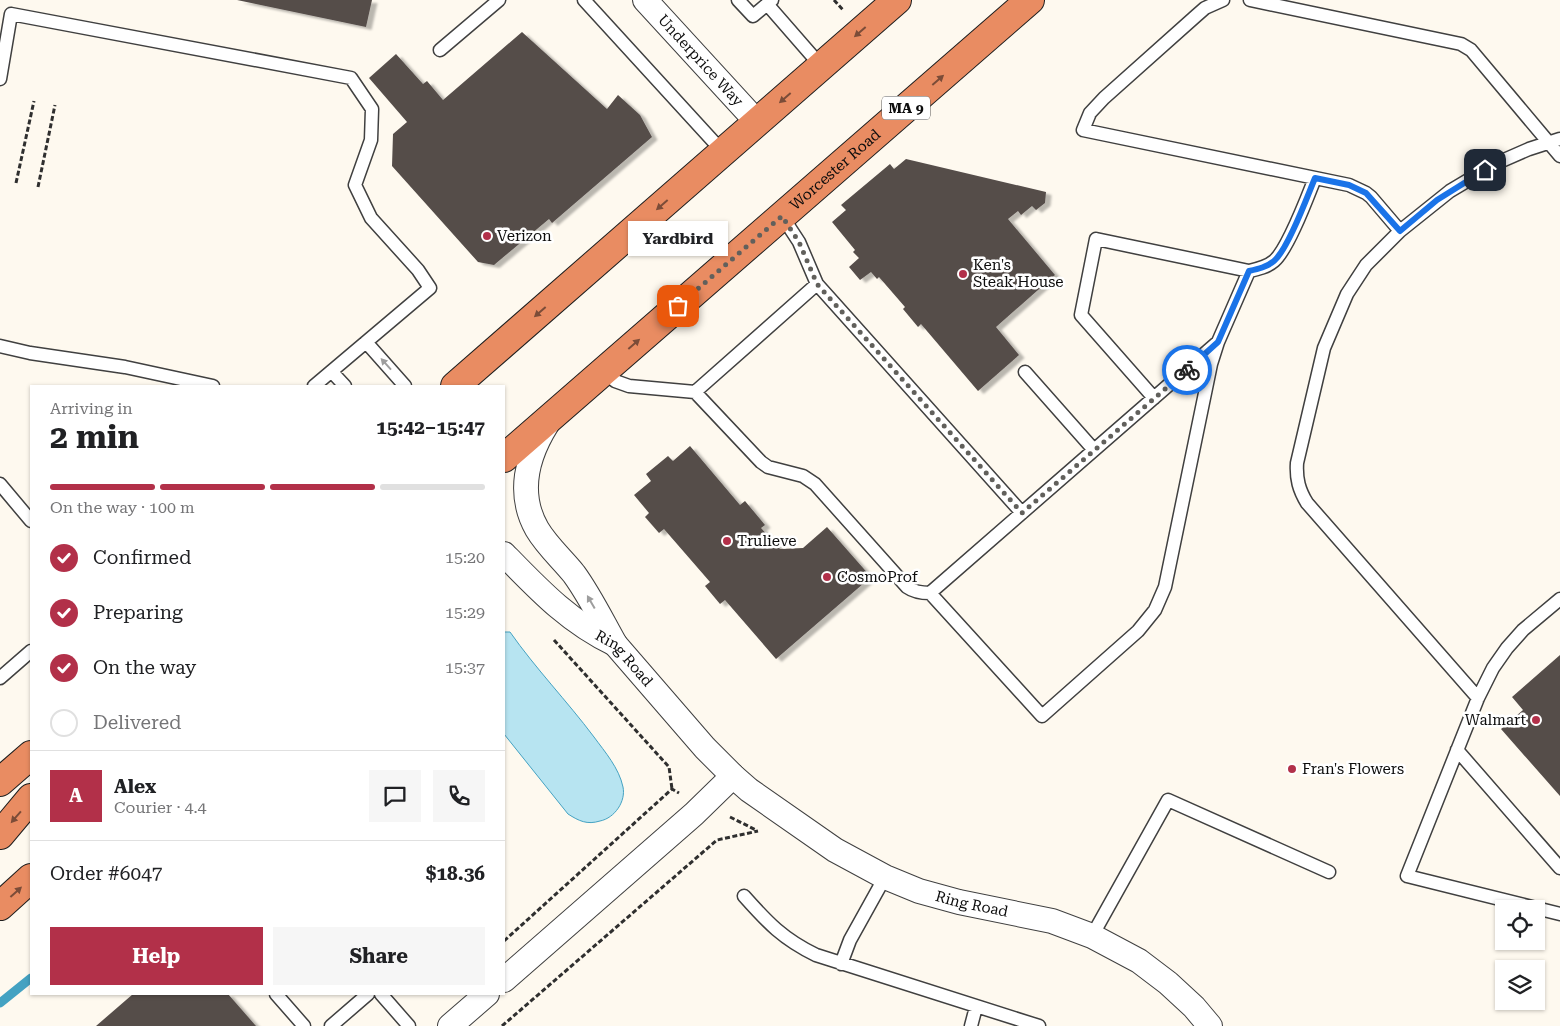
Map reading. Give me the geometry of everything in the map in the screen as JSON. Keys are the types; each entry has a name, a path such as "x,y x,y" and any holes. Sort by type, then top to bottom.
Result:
{"highway":[{"path":"456,385 897,0"},
{"name":"Worcester Road","path":"505,457 1030,0"},
{"path":"0,782 30,756"},
{"path":"0,835 30,799"},
{"path":"0,906 30,879"}],"street":[{"name":"Underprice Way","path":"645,0 757,122"},
{"path":"558,410 536,442 528,465 526,488 529,509 537,529 575,576 615,644"},
{"name":"Ring Road","path":"505,555 541,593 565,614 597,635 615,644 705,748 733,776 749,790 835,850 885,877 937,896 1052,920 1092,936 1139,961 1168,982 1210,1026"},
{"path":"505,979 694,814 733,776"},
{"path":"450,1026 486,995"}],"lane":[{"path":"440,50 499,0"},
{"path":"584,0 723,152"},
{"path":"738,0 753,16 769,2 822,66"},
{"path":"1223,0 1205,8 1104,98 1090,113 1083,130 1349,185 1366,193 1400,231"},
{"path":"1250,0 1461,44 1471,50 1554,141 1560,156"},
{"path":"0,79 11,14 351,78 372,109 371,140 356,185 371,218 418,270 430,288 315,385"},
{"path":"1478,698 1307,504 1300,492 1296,478 1297,463 1324,348 1347,294 1366,265 1400,231 1426,209 1472,176 1518,153 1554,141"},
{"path":"1154,398 1081,315 1096,239 1249,271 1266,266 1285,247 1315,178"},
{"path":"782,216 799,242 817,284 1022,513"},
{"path":"930,593 1042,716 1129,640 1147,621 1161,598 1169,576 1206,387 1218,342 1249,271"},
{"path":"695,392 817,284"},
{"path":"366,342 404,385"},
{"path":"603,371 615,381 629,386 695,392 753,456 768,467 809,480 907,587 918,593 930,593 1218,342"},
{"path":"0,346 30,353 125,367 207,385"},
{"path":"332,372 344,385"},
{"path":"1024,372 1094,450"},
{"path":"0,484 30,520"},
{"path":"1560,599 1523,630 1506,648 1493,668 1478,698 1407,876 1560,914"},
{"path":"0,678 30,652"},
{"path":"1457,750 1560,868"},
{"path":"1092,936 1168,800 1329,872"},
{"path":"841,964 850,940 885,877"},
{"path":"744,896 770,925 786,938 816,955 1038,1026"},
{"path":"277,995 304,1026"},
{"path":"331,1026 367,995"},
{"path":"382,995 409,1026"},
{"path":"971,1026 976,1006"}],"path":[{"path":"834,0 843,10"},
{"path":"16,183 34,101"},
{"path":"38,188 55,105"},
{"path":"550,636 669,767 672,790"}],"water":[{"path":"505,632 510,632 584,724 607,754 621,780 623,798 615,813 595,822 580,820 568,814 505,735"}],"building":[{"path":"237,0 372,0 366,27"},
{"path":"522,32 607,109 618,95 640,115 652,137 552,223 549,219 494,265 478,262 392,166 393,134 407,122 369,78 396,54 423,84 427,81 443,100"},
{"name":"Ken's Steak House","path":"906,159 1046,192 1045,203 1036,210 1032,206 1021,215 1018,211 1008,219 1055,275 996,327 1019,355 978,391 921,324 918,327 903,309 905,307 879,277 877,279 871,272 860,280 849,267 859,258 853,252 855,250 832,222 846,210 841,205 890,164 894,169"},
{"path":"690,446 740,505 745,501 765,525 761,528 780,549 803,548 827,527 871,577 776,659 725,600 720,604 705,586 710,582 664,529 659,533 645,517 649,513 634,495 651,481 646,474 668,456 673,461"},
{"name":"Walmart","path":"1560,655 1560,796 1501,729 1523,710 1512,697"},
{"path":"132,995 229,995 256,1026 96,1026"}],"waterway":[{"path":"0,1003 30,979"}],"way so far":[{"path":"678,306 782,216 799,242 817,284 1022,513 1187,370"}],"place":[{"name":"Verizon","path":"487,236"},
{"name":"Ken's Steak House","path":"963,274"},
{"name":"Yardbird","path":"678,306"},
{"name":"Trulieve","path":"727,541"},
{"name":"CosmoProf","path":"827,577"},
{"name":"Walmart","path":"1536,720"},
{"name":"Fran's Flowers","path":"1292,769"}],"route":[{"path":"1187,370 1218,342 1249,271 1266,266 1275,260 1285,247 1315,178 1349,185 1366,193 1400,231 1437,200 1472,176 1485,170"}]}
